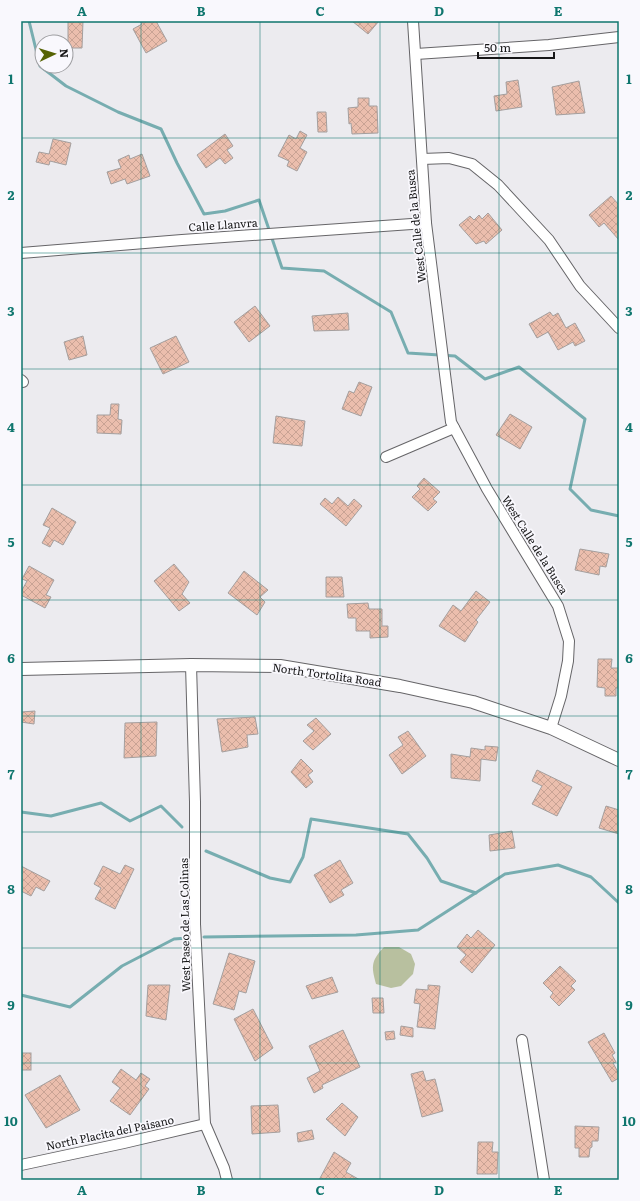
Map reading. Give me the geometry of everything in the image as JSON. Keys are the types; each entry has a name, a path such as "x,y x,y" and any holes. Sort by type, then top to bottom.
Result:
{"street":[{"name":"West Calle de la Busca","path":"413,21 426,223 451,422 486,488 558,606 569,641 568,661 551,728"},
{"path":"416,54 549,45 619,37"},
{"path":"422,159 449,158 472,164 498,185 549,240 580,286 619,328"},
{"name":"Calle Llanvra","path":"21,253 426,223"},
{"path":"386,457 454,428"},
{"name":"West Paseo de Las Colinas","path":"191,666 195,802 195,924 205,1124 224,1168 227,1180"},
{"name":"North Tortolita Road","path":"21,669 280,666 400,686 473,702 551,728 619,760"},
{"path":"522,1040 544,1180"},
{"name":"North Placita del Paisano","path":"21,1165 205,1124"}],"green space":[{"path":"384,947 399,947 411,954 415,964 413,974 401,986 391,988 376,984 373,973 373,964 374,960"}],"building":[{"path":"68,21 83,21 82,48 74,48 74,34 68,34"},
{"path":"140,21 156,21 167,41 146,53 133,29 142,24"},
{"path":"352,21 379,21 368,34"},
{"path":"518,80 522,107 496,111 494,96 507,94 506,82"},
{"path":"579,81 585,113 556,115 552,87"},
{"path":"358,98 369,98 369,106 377,106 378,133 352,134 351,123 349,124 348,108 358,107"},
{"path":"317,112 326,112 327,132 318,132"},
{"path":"300,131 307,135 300,148 307,152 297,171 287,166 289,161 278,156 289,135 296,139"},
{"path":"225,134 233,146 227,150 233,158 225,164 220,158 206,168 197,155"},
{"path":"53,139 71,143 66,165 50,161 49,165 36,162 39,152 49,154"},
{"path":"142,154 150,176 127,184 125,179 111,184 107,172 121,168 118,160 129,155 130,159"},
{"path":"611,196 619,205 619,240 604,223 599,227 589,215"},
{"path":"488,213 502,230 486,244 484,241 476,244 459,225 470,216 474,220 479,215 482,219"},
{"path":"255,306 270,326 249,342 234,322"},
{"path":"550,312 553,316 558,313 566,328 575,323 585,341 575,346 573,342 558,350 548,332 537,338 529,324"},
{"path":"348,313 349,330 314,331 312,316"},
{"path":"83,336 87,355 69,360 64,342"},
{"path":"176,336 189,362 163,374 150,348"},
{"path":"359,382 372,387 361,416 342,409 349,391 354,393"},
{"path":"111,404 119,404 118,419 122,420 121,434 97,433 97,415 110,415"},
{"path":"510,414 532,427 520,449 496,435"},
{"path":"276,416 305,421 302,446 273,443"},
{"path":"424,478 440,492 433,499 437,502 428,511 412,497 420,489 417,486"},
{"path":"338,497 348,506 354,499 362,506 346,526 320,504 325,498 332,504"},
{"path":"52,508 76,522 63,545 54,540 50,547 42,543 50,528 43,525"},
{"path":"580,549 609,554 606,567 600,566 599,575 575,570"},
{"path":"174,564 189,582 182,594 190,603 179,611 154,581"},
{"path":"29,566 54,580 46,595 51,597 45,608 21,595 27,581 22,579"},
{"path":"244,571 268,590 260,597 265,602 257,615 228,593"},
{"path":"326,577 342,577 344,597 326,597"},
{"path":"476,591 490,602 476,620 478,622 465,642 439,626 453,605 461,611"},
{"path":"368,603 369,609 382,609 382,626 388,626 388,637 370,638 370,631 356,631 356,618 348,618 347,604"},
{"path":"598,659 612,659 611,668 619,668 619,688 616,688 616,696 605,696 605,688 597,687"},
{"path":"35,711 34,724 21,722 21,712"},
{"path":"255,717 258,734 247,735 248,747 222,752 217,719"},
{"path":"316,718 331,734 313,750 303,741 314,731 307,725"},
{"path":"157,722 156,756 124,758 125,723"},
{"path":"408,731 426,756 402,774 389,755 403,745 398,737"},
{"path":"485,746 498,747 496,761 481,759 480,781 451,778 451,754 470,757 471,748 485,750"},
{"path":"301,759 313,771 308,775 313,782 306,788 291,772"},
{"path":"537,770 572,787 557,816 532,804 542,786 532,781"},
{"path":"606,806 619,810 619,834 599,828"},
{"path":"512,831 515,848 490,851 489,835"},
{"path":"340,860 353,883 341,890 344,895 330,903 314,875"},
{"path":"125,865 134,869 115,909 95,899 101,888 94,884 103,866 120,874"},
{"path":"21,866 50,881 44,891 36,887 31,896 21,891"},
{"path":"478,930 495,945 472,973 460,962 466,955 457,947 467,934 471,938"},
{"path":"229,953 255,961 246,993 239,991 234,1010 213,1004"},
{"path":"560,966 576,981 571,986 575,990 559,1006 550,997 553,993 543,983"},
{"path":"332,977 338,992 312,999 306,986"},
{"path":"148,985 170,985 166,1020 146,1016"},
{"path":"428,985 440,986 435,1029 417,1027 420,1004 414,1003 416,989 428,990"},
{"path":"372,998 383,998 384,1013 373,1013"},
{"path":"253,1009 273,1048 255,1061 234,1019"},
{"path":"401,1026 413,1028 413,1037 400,1035"},
{"path":"343,1030 360,1067 322,1085 323,1088 314,1093 307,1078 320,1071 309,1046"},
{"path":"394,1031 395,1039 386,1040 385,1032"},
{"path":"604,1033 615,1053 612,1055 616,1062 613,1063 619,1074 619,1078 612,1082 588,1042"},
{"path":"21,1053 31,1053 31,1070 21,1070"},
{"path":"121,1069 136,1080 141,1073 150,1079 145,1086 149,1089 130,1115 110,1101 120,1088 112,1082"},
{"path":"423,1071 426,1081 435,1079 443,1111 422,1117 411,1074"},
{"path":"60,1075 80,1110 46,1128 25,1095"},
{"path":"342,1103 358,1117 345,1136 326,1119"},
{"path":"278,1105 280,1132 252,1134 251,1106"},
{"path":"575,1126 599,1127 598,1141 592,1141 589,1157 579,1157 579,1148 575,1148"},
{"path":"312,1130 314,1139 298,1142 297,1133"},
{"path":"478,1142 493,1142 492,1152 498,1152 497,1174 477,1174"},
{"path":"334,1152 351,1163 346,1172 360,1180 319,1180"}],"waterway":[{"path":"29,21 40,66 66,86 118,112 161,129 204,214 225,211 259,200 282,268 324,271 391,312 408,353 455,356 485,379 519,367 585,419 570,489 591,510 619,516"},
{"path":"21,812 51,816 101,803 130,821 161,806 182,827"},
{"path":"206,851 270,878 290,882 303,857 311,819 408,834 427,858 441,881 476,893"},
{"path":"204,937 356,935 418,930 505,874 558,865 591,877 619,903"},
{"path":"21,995 70,1007 122,966 174,939 188,938"}]}
